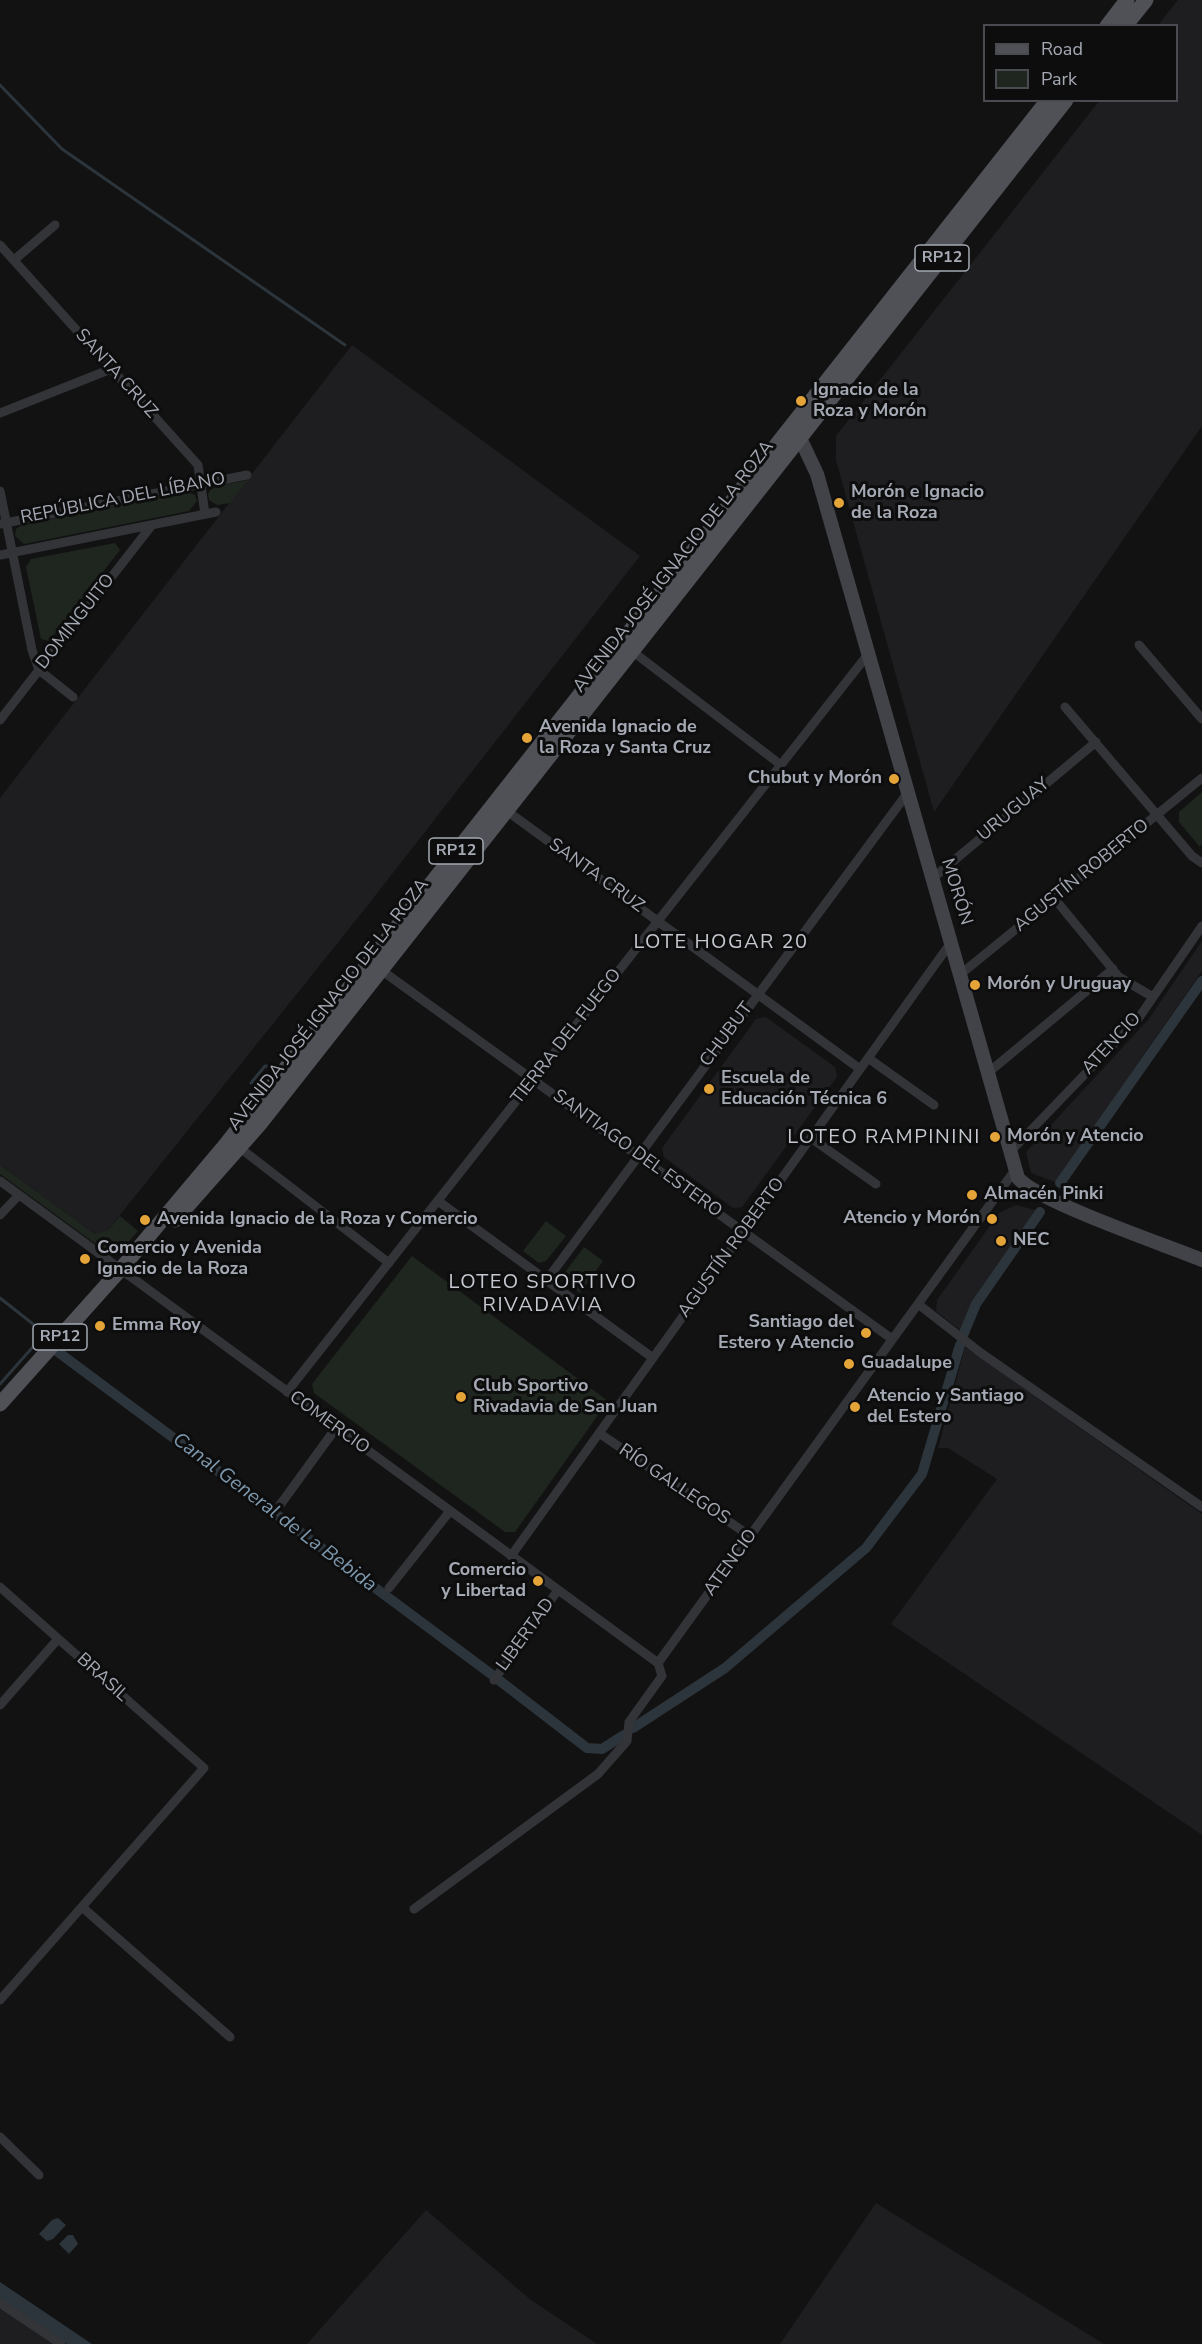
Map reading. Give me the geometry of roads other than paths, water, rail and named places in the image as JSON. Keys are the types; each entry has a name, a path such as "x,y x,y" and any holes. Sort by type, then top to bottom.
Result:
{"main road":[{"path":"1109,24 1127,0"},
{"path":"1127,24 1146,0"},
{"name":"AVENIDA JOSÉ IGNACIO DE LA ROZA","path":"120,1270 152,1244 240,1148 632,651 1046,102"},
{"name":"AVENIDA JOSÉ IGNACIO DE LA ROZA","path":"0,1404 120,1270 227,1143 795,433 1064,102"}],"street":[{"path":"14,260 55,225"},
{"name":"SANTA CRUZ","path":"0,245 198,465 205,514"},
{"path":"0,412 111,369"},
{"name":"MORÓN","path":"795,433 817,474 962,973 1018,1178 1029,1188 1202,1260"},
{"name":"REPÚBLICA DEL LÍBANO","path":"3,523 247,475"},
{"path":"0,491 3,523 39,670 73,697"},
{"name":"REPÚBLICA DEL LÍBANO","path":"0,555 216,512"},
{"name":"DOMINGUITO","path":"0,720 152,525"},
{"path":"1139,645 1202,719"},
{"path":"632,651 781,765"},
{"name":"TIERRA DEL FUEGO","path":"287,1392 869,653"},
{"path":"1065,707 1192,856 1202,863"},
{"name":"URUGUAY","path":"933,878 1096,742"},
{"name":"AGUSTÍN ROBERTO","path":"962,973 1202,778"},
{"name":"CHUBUT","path":"546,1281 909,791"},
{"name":"SANTA CRUZ","path":"507,811 860,1069"},
{"path":"1054,898 1119,977 1153,997"},
{"name":"ATENCIO","path":"1010,1152 1138,1019 1202,926"},
{"name":"AGUSTÍN ROBERTO","path":"511,1556 952,940"},
{"path":"989,1072 1113,969"},
{"name":"SANTIAGO DEL ESTERO","path":"381,970 892,1339"},
{"path":"868,1058 934,1105"},
{"path":"811,1138 876,1184"},
{"path":"240,1148 389,1263"},
{"name":"ATENCIO","path":"414,1909 598,1774 627,1741 628,1722 662,1676 658,1663 1015,1170"},
{"name":"COMERCIO","path":"0,1181 658,1663"},
{"path":"0,1215 19,1195"},
{"path":"438,1201 653,1358"},
{"path":"918,1304 981,1353 1202,1507"},
{"path":"280,1505 336,1428"},
{"name":"RÍO GALLEGOS","path":"599,1433 750,1536"},
{"path":"389,1588 450,1511"},
{"name":"BRASIL","path":"0,1587 204,1768 82,1907"},
{"name":"LIBERTAD","path":"494,1680 558,1590"},
{"path":"0,1705 58,1639"},
{"path":"0,2001 82,1907 230,2037"},
{"path":"0,2137 39,2175"},
{"path":"0,2303 61,2344"}],"waterway":[{"path":"0,85 62,149 345,345"},
{"name":"Canal General de La Bebida","path":"1060,1183 1202,981"},
{"path":"251,1083 265,1066 275,1067"},
{"name":"Canal General de La Bebida","path":"964,1333 976,1304 1040,1212"},
{"path":"0,1298 33,1324 38,1335"},
{"path":"0,1384 39,1340 43,1341 39,1337"},
{"name":"Canal General de La Bebida","path":"633,1728 725,1668 866,1548 922,1474 960,1345"},
{"name":"Canal General de La Bebida","path":"58,1352 491,1674"},
{"name":"Canal General de La Bebida","path":"500,1681 587,1748 602,1749 624,1735"}],"place":[{"name":"Ignacio de la Roza y Morón","path":"801,401"},
{"name":"Morón e Ignacio de la Roza","path":"839,503"},
{"name":"Avenida Ignacio de la Roza y Santa Cruz","path":"527,738"},
{"name":"Chubut y Morón","path":"894,779"},
{"name":"Morón y Uruguay","path":"975,985"},
{"name":"Escuela de Educación Técnica 6","path":"709,1089"},
{"name":"Morón y Atencio","path":"995,1137"},
{"name":"Almacén Pinki","path":"972,1195"},
{"name":"Atencio y Morón","path":"992,1219"},
{"name":"Avenida Ignacio de la Roza y Comercio","path":"145,1220"},
{"name":"NEC","path":"1001,1241"},
{"name":"Comercio y Avenida Ignacio de la Roza","path":"85,1259"},
{"name":"Emma Roy","path":"100,1326"},
{"name":"Santiago del Estero y Atencio","path":"866,1333"},
{"name":"Guadalupe","path":"849,1364"},
{"name":"Club Sportivo Rivadavia de San Juan","path":"461,1397"},
{"name":"Atencio y Santiago del Estero","path":"855,1407"},
{"name":"Comercio y Libertad","path":"538,1581"}],"district":[{"name":"LOTE HOGAR 20","path":"721,943"},
{"name":"LOTEO RAMPININI","path":"884,1138"},
{"name":"LOTEO SPORTIVO RIVADAVIA","path":"543,1294"}]}
